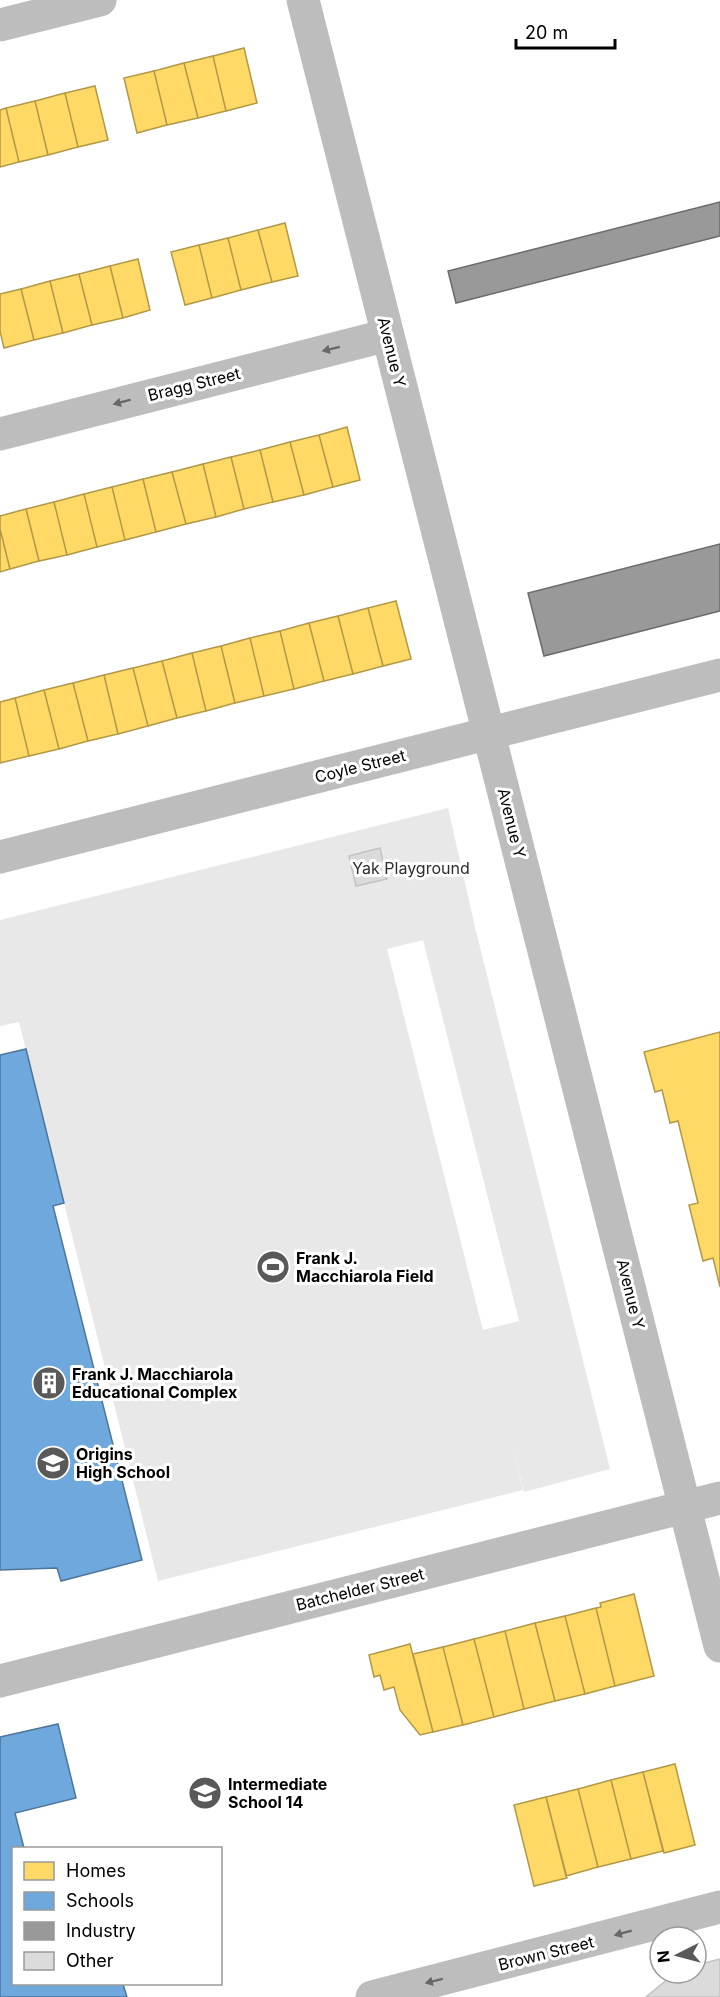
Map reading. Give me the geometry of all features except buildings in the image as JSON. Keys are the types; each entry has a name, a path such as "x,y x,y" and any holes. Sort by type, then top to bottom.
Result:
{"street":[{"path":"0,25 100,0"},
{"name":"Avenue Y","path":"303,0 720,1646"},
{"name":"Bragg Street","path":"0,434 388,335"},
{"name":"Coyle Street","path":"0,857 720,675"},
{"name":"Batchelder Street","path":"0,1681 720,1498"},
{"name":"Brown Street","path":"372,1997 720,1907"}],"green space":[{"name":"Frank J. Macchiarola Field","path":"448,808 475,927 610,1469 524,1492 510,1438 523,1490 158,1581 19,1022 0,1026 0,920","holes":["423,940 519,1321 483,1330 387,949"]}],"place":[{"name":"Frank J. Macchiarola Field","path":"273,1267"},
{"name":"Frank J. Macchiarola Educational Complex","path":"49,1383"},
{"name":"Origins High School","path":"53,1463"},
{"name":"Intermediate School 14","path":"205,1793"}],"park label":[{"name":"Yak Playground","path":"411,868"}]}
